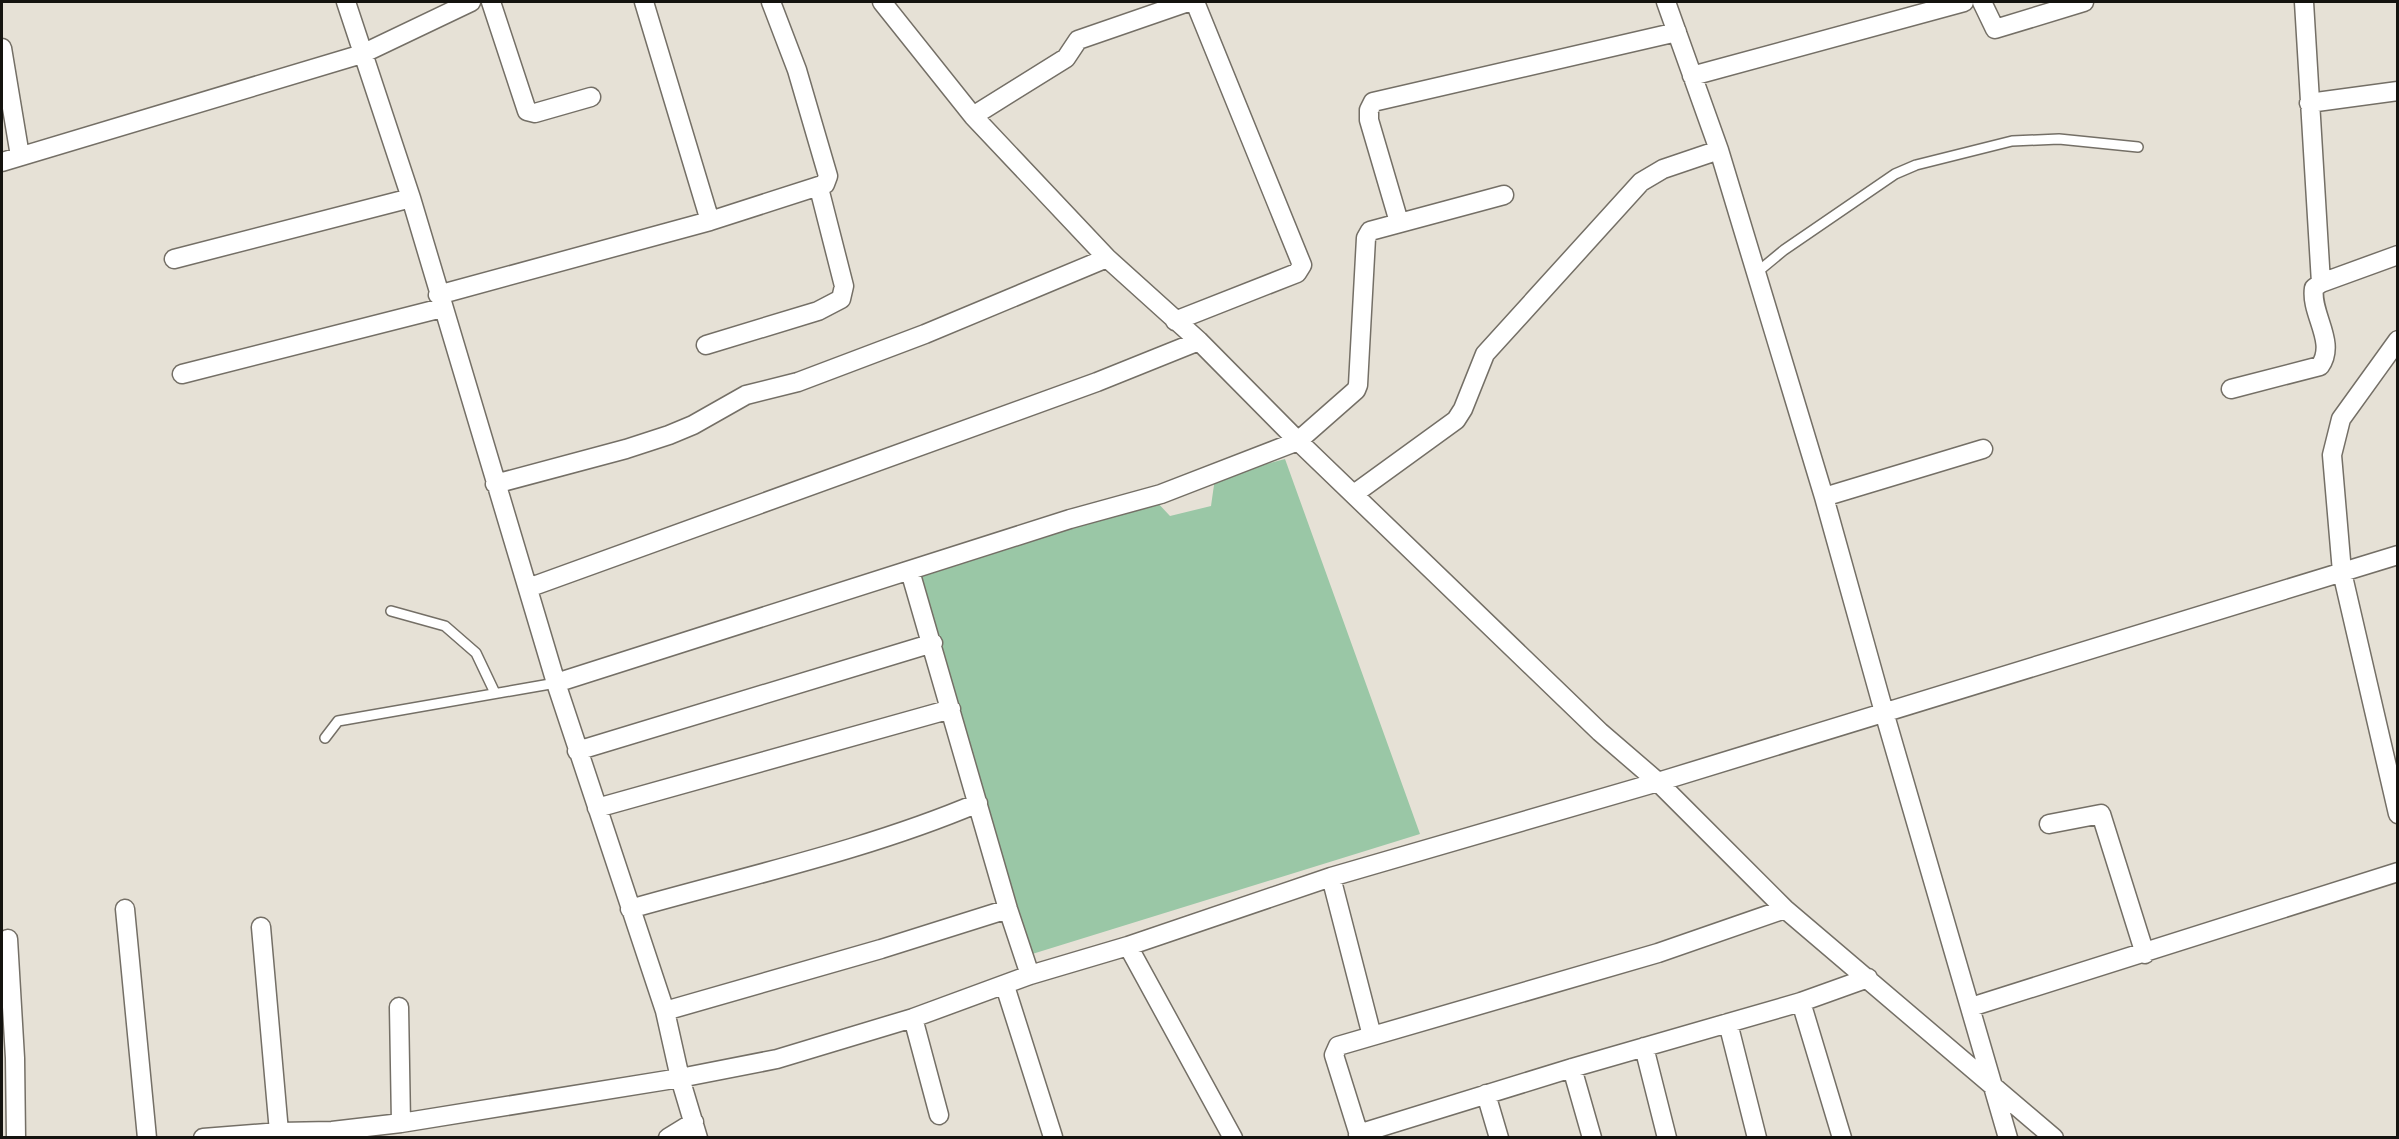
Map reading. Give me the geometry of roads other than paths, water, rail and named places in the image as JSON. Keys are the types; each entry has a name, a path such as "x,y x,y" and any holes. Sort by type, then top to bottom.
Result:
{"street":[{"path":"346,2 411,198 440,302 577,751 665,1011 680,1078 696,1130 668,1137"},
{"path":"2,162 362,54 471,2"},
{"path":"491,2 527,111 535,113 591,97"},
{"path":"644,2 710,221"},
{"path":"182,374 440,302 819,188 825,184 828,176 797,70 771,2"},
{"path":"882,2 973,116 1107,258 1199,341 1298,441 1600,732 1658,782 1785,909 2054,1137"},
{"path":"973,116 1066,58 1078,40 1188,2"},
{"path":"1176,321 1297,273 1302,265 1195,2"},
{"path":"1666,2 1719,150 1824,497 2008,1137"},
{"path":"1692,76 1964,2"},
{"path":"1983,2 1995,29 2084,2"},
{"path":"2304,2 2320,283"},
{"path":"1399,222 1369,120 1369,110 1373,102 1677,32"},
{"path":"2,48 20,156"},
{"path":"2309,103 2397,91"},
{"path":"1354,494 1456,420 1463,409 1485,354 1641,182 1663,169 1719,150"},
{"path":"706,345 818,311 841,299 844,286 819,188"},
{"path":"556,683 1070,519 1161,494 1298,441 1356,390 1366,238 1370,231 1504,195"},
{"path":"174,259 411,198"},
{"path":"2231,389 2320,366 2326,357 2326,344 2313,294 2314,288 2320,283 2397,255"},
{"path":"495,484 626,449 669,435 693,425 746,395 798,382 926,334 1107,258"},
{"path":"2397,340 2340,419 2334,443 2335,507 2342,572 2397,814"},
{"path":"528,588 1098,382 1199,341"},
{"path":"1824,497 1983,449"},
{"path":"203,1137 332,1131 401,1123 680,1078 777,1059 913,1018 1030,975 1128,946 1331,877 1658,782 2397,555"},
{"path":"910,571 933,643 1008,909 1030,975"},
{"path":"577,751 933,643"},
{"path":"597,808 951,709"},
{"path":"630,909 860,845 938,821 978,804"},
{"path":"2049,824 2101,814 2145,954"},
{"path":"1971,1007 2145,954 2397,872"},
{"path":"1331,877 1372,1036"},
{"path":"125,909 147,1137"},
{"path":"665,1011 881,949 1008,909"},
{"path":"1785,909 1658,953 1338,1046 1334,1050 1359,1136 1486,1094 1801,1002 1868,978"},
{"path":"261,927 279,1132"},
{"path":"8,939 15,1058 16,1137"},
{"path":"1128,946 1233,1137"},
{"path":"1005,986 1053,1137"},
{"path":"1801,1002 1842,1137"},
{"path":"399,1007 401,1123"},
{"path":"913,1018 939,1115"},
{"path":"1728,1023 1757,1137"},
{"path":"1644,1047 1667,1137"},
{"path":"1572,1068 1592,1137"},
{"path":"1486,1094 1499,1137"}],"lane":[{"path":"1755,274 1784,250 1895,174 1916,165 2012,141 2059,139 2138,147"},
{"path":"391,610 445,626 476,653 495,693"},
{"path":"325,738 338,721 556,683"}]}
